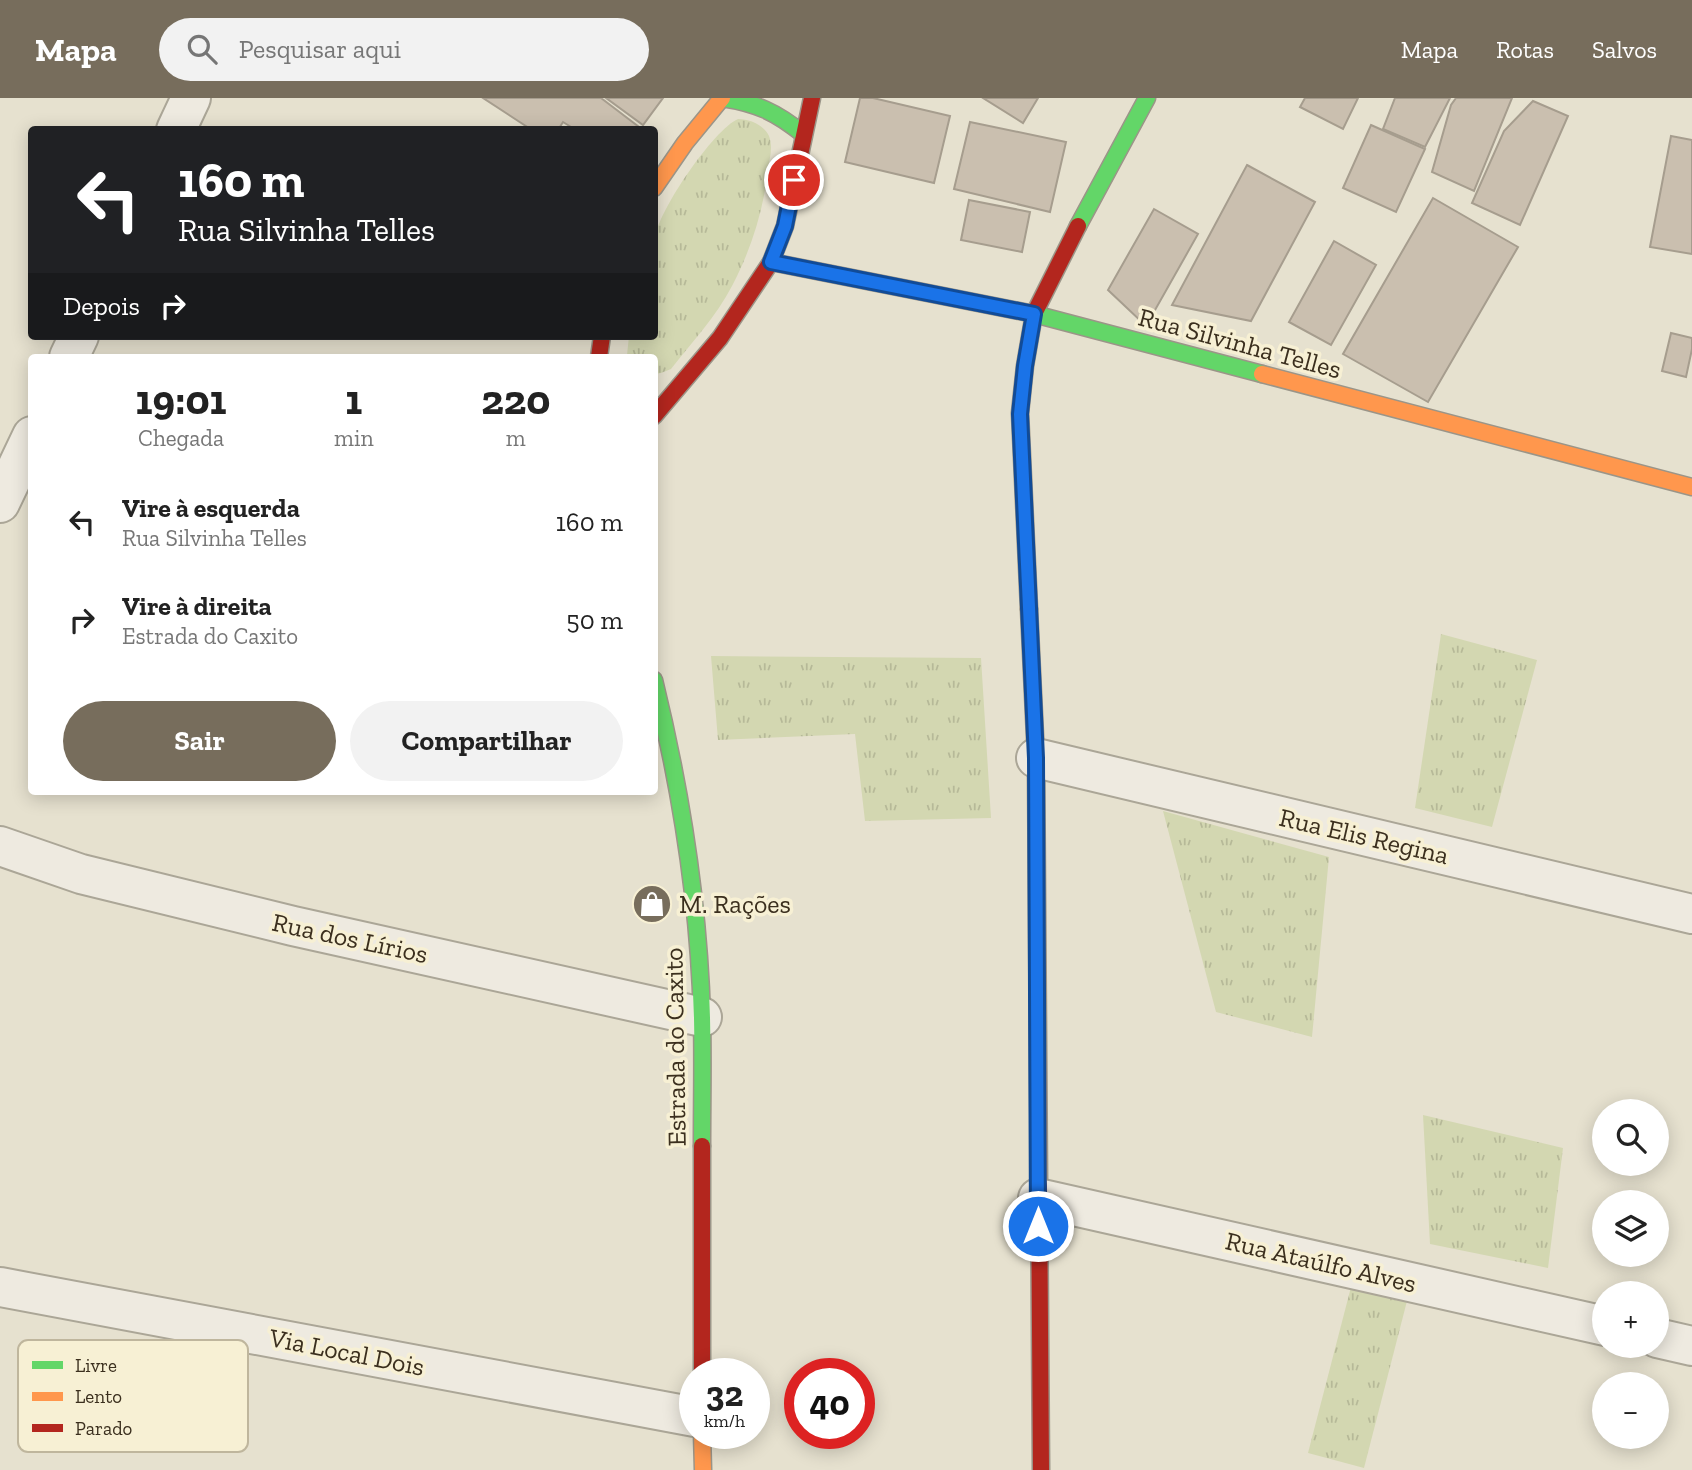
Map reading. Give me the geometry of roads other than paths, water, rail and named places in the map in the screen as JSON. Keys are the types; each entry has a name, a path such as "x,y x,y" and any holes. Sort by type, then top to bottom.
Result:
{"street":[{"path":"178,126 191,98"},
{"path":"658,182 685,143 722,98 747,101 765,107 783,117 803,134"},
{"path":"658,411 720,338 771,262 785,226 812,98"},
{"path":"1041,1470 1036,758 1020,414 1034,314 1063,254 1147,98"},
{"name":"Rua Silvinha Telles","path":"771,262 1034,314 1692,486"},
{"path":"658,393 674,393"},
{"path":"0,503 28,444"},
{"name":"Estrada do Caxito","path":"658,697 683,825 696,924 702,1017 702,1358"},
{"name":"Rua Elis Regina","path":"1036,758 1692,914"},
{"name":"Rua dos Lírios","path":"0,846 81,873 293,926 702,1017"},
{"name":"Rua Ataúlfo Alves","path":"1038,1198 1592,1323"},
{"name":"Via Local Dois","path":"0,1287 679,1414"},
{"path":"1669,1341 1692,1346"},
{"path":"702,1449 703,1470"}],"place":[{"name":"M. Rações","path":"652,904"}]}
